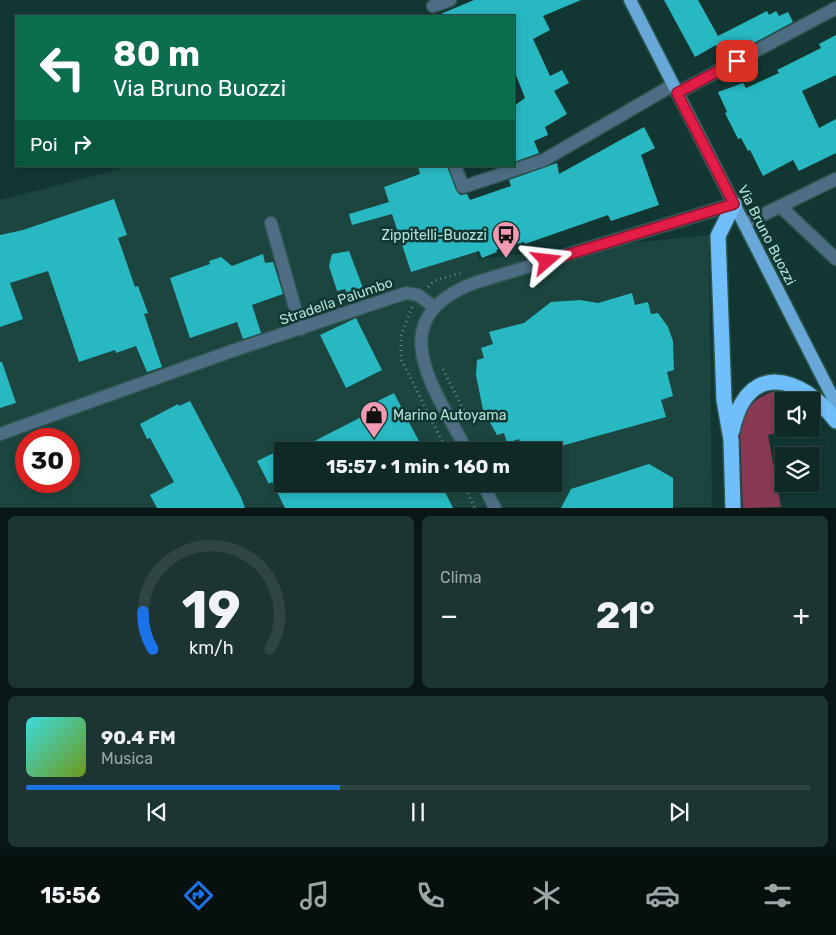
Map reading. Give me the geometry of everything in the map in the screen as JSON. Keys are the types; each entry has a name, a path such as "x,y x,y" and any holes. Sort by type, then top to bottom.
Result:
{"highway":[{"path":"733,508 730,440 724,400 718,236 734,204"},
{"path":"730,440 737,410 747,395 762,384 780,382 802,388 823,404 836,420"}],"main road":[{"name":"Via Bruno Buozzi","path":"630,0 836,404"}],"street":[{"path":"433,6 450,0"},
{"path":"455,167 463,187 544,160 675,89 836,8"},
{"path":"744,224 836,179"},
{"path":"463,442 422,360 420,345 422,330 434,307 452,292 474,283 734,204"},
{"path":"781,207 836,258"},
{"path":"271,224 301,329"},
{"name":"Stradella Palumbo","path":"0,434 230,352 406,293 418,296"},
{"path":"418,296 434,307"},
{"path":"487,492 494,508"}],"path":[{"path":"442,442 401,359 401,336 418,296 434,281 462,272"},
{"path":"443,368 467,418"},
{"path":"467,492 475,508"}],"shaded area":[{"path":"128,167 445,167 479,259 709,235 712,507 0,507 0,200"},
{"path":"779,390 792,392 775,392 775,433 768,435 775,474 775,492 778,492 781,507 743,508 740,430 745,415 753,403 771,392"}],"building":[{"path":"474,0 581,0 543,16 550,30 533,39 550,76 562,70 569,83 554,91 567,114 545,127 548,135 534,141 539,153 515,162 515,105 525,98 515,73 515,15 438,15"},
{"path":"664,0 698,0 718,36 767,11 769,15 776,11 779,16 788,12 793,22 724,59 716,45 695,57"},
{"path":"836,35 836,75 802,91 819,128 836,119 836,153 799,171 793,160 763,176 750,150 748,151 741,138 738,139 725,113 727,112 718,92 743,83 746,88 779,73 777,70 821,48 819,44"},
{"path":"644,127 655,148 641,155 659,205 611,221 608,215 525,244 524,242 496,250 497,252 482,258 479,251 411,272 392,214 352,225 349,214 389,202 384,187 420,174 418,167 447,167 456,190 460,195 467,194 470,200 511,186 509,180 557,163 559,174"},
{"path":"114,199 127,235 118,238 135,287 138,286 148,313 144,314 162,367 147,372 136,346 116,353 115,350 79,362 48,271 10,283 23,319 0,327 0,235 23,230"},
{"path":"349,251 363,288 347,293 345,289 337,291 329,266 332,254"},
{"path":"263,254 265,263 273,262 283,294 252,305 261,333 243,339 237,322 190,338 170,278 210,264 209,261 221,257 232,266"},
{"path":"632,293 635,305 648,302 651,314 658,313 668,327 673,341 674,370 667,372 673,396 661,400 666,417 562,446 562,442 520,442 519,439 507,442 504,433 497,435 483,410 476,375 477,360 484,358 481,348 493,344 489,332 524,323 551,302 580,300 598,303"},
{"path":"356,318 382,370 346,388 320,335"},
{"path":"0,362 2,362 16,403 0,408"},
{"path":"394,393 419,442 313,442 375,410 372,404"},
{"path":"190,401 245,508 157,508 150,495 174,482 150,438 147,439 140,424 178,404 179,406"},
{"path":"274,453 274,486 272,482 269,484 257,461"},
{"path":"649,464 673,478 673,508 561,508 571,489"},
{"path":"277,492 445,492 453,508 285,508"}],"place":[{"name":"Zippitelli-Buozzi","path":"506,259"},
{"name":"Marino Autoyama","path":"374,439"}],"route":[{"path":"547,261 734,204 677,93 737,61"}]}
